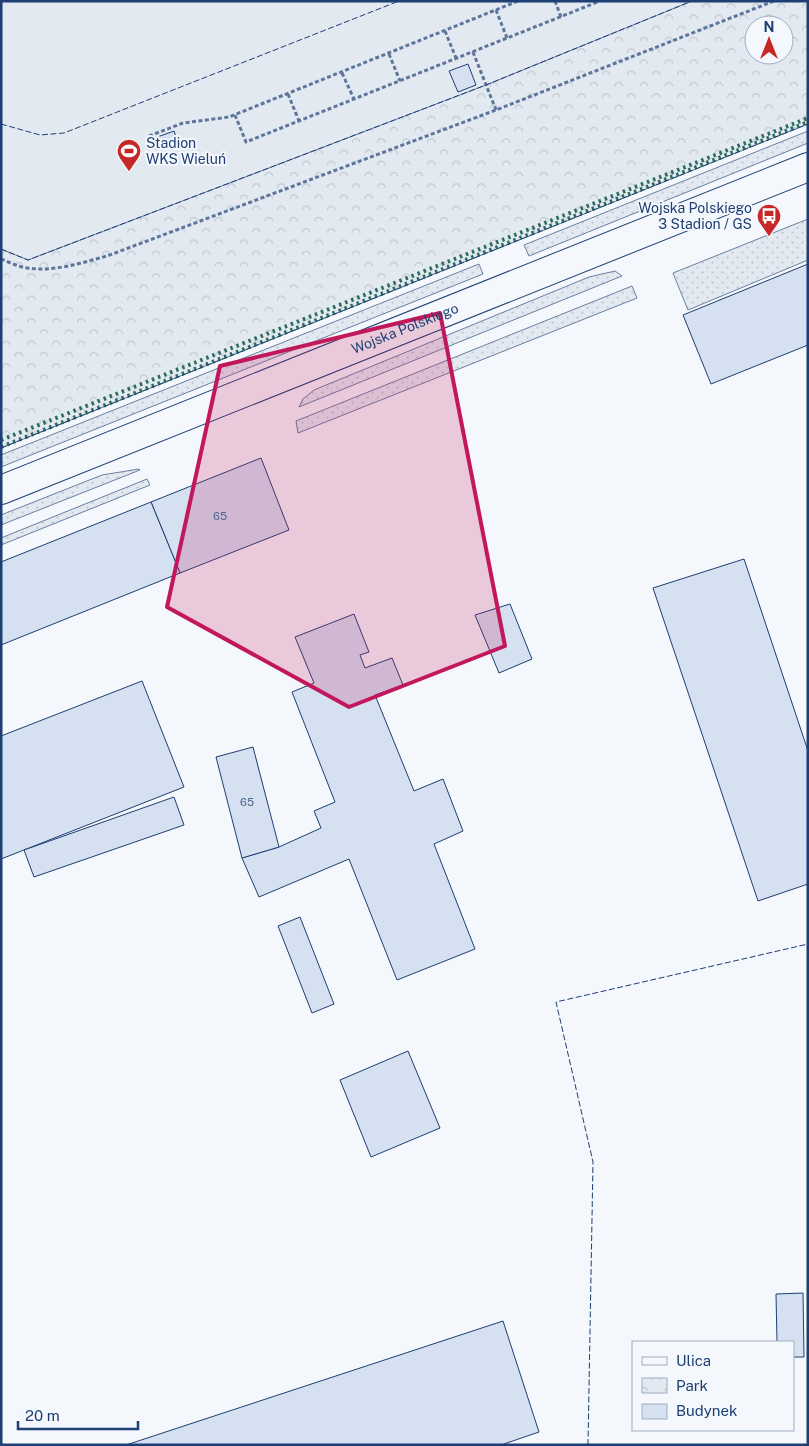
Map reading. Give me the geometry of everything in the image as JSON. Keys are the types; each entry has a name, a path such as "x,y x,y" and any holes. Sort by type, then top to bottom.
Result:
{"street":[{"name":"Wojska Polskiego","path":"1,490 808,167"}],"path":[{"path":"149,136 183,123 235,115 518,1"},
{"path":"555,1 561,17"},
{"path":"235,115 246,142 600,1"},
{"path":"1,259 25,268 47,269 72,266 107,256 496,110 774,1"},
{"path":"496,10 507,38"},
{"path":"445,31 456,58"},
{"path":"473,52 496,110"},
{"path":"389,54 400,80"},
{"path":"342,72 354,99"},
{"path":"288,94 300,121"}],"highlighted area":[{"path":"440,313 505,646 349,707 167,607 220,366"}],"green space":[{"path":"1,1 808,1 808,124 1,448"},
{"name":"Stadion WKS Wieluń","path":"1,1 692,1 486,85 28,260 1,249"},
{"path":"808,131 808,143 529,256 524,245"},
{"path":"808,219 808,260 688,310 673,273"},
{"path":"479,264 483,274 1,467 1,455"},
{"path":"615,271 622,276 299,407 303,399 314,390 589,277"},
{"path":"632,286 637,298 298,433 296,421"},
{"path":"139,469 1,525 1,515 102,475"},
{"path":"147,479 150,485 1,545 1,538"}],"building":[{"path":"468,64 476,85 458,92 449,71"},
{"path":"174,131 177,140 152,149 149,140"},
{"path":"808,264 808,345 711,384 683,315"},
{"path":"261,458 289,530 180,573 151,502"},
{"path":"151,502 180,573 1,645 1,562"},
{"path":"744,559 808,751 808,884 758,901 653,588"},
{"path":"510,604 532,659 499,673 475,615"},
{"path":"354,614 369,652 360,655 365,668 392,658 403,685 375,695 414,791 443,779 463,831 434,844 475,949 397,980 349,859 259,897 242,858 279,847 321,828 314,811 335,802 292,692 314,683 295,637"},
{"path":"142,681 184,787 1,859 1,736"},
{"path":"253,747 279,847 242,858 216,757"},
{"path":"174,797 184,825 34,877 24,850"},
{"path":"300,917 334,1004 312,1013 278,926"},
{"path":"408,1051 440,1128 371,1157 340,1080"},
{"path":"803,1293 804,1357 794,1357 794,1341 777,1341 776,1294"},
{"path":"503,1321 539,1432 501,1445 126,1445"}],"hedge":[{"path":"1,440 808,118"},
{"path":"1,447 808,122"}],"fence":[{"path":"1,124 40,135 64,133 399,1"},
{"path":"1,249 28,260 486,85 692,1"},
{"path":"1,448 808,124"},
{"path":"588,1445 593,1162 556,1002 808,944"}],"place":[{"name":"Stadion WKS Wieluń","path":"129,172"},
{"name":"Wojska Polskiego 3 Stadion / GS","path":"769,237"}]}
